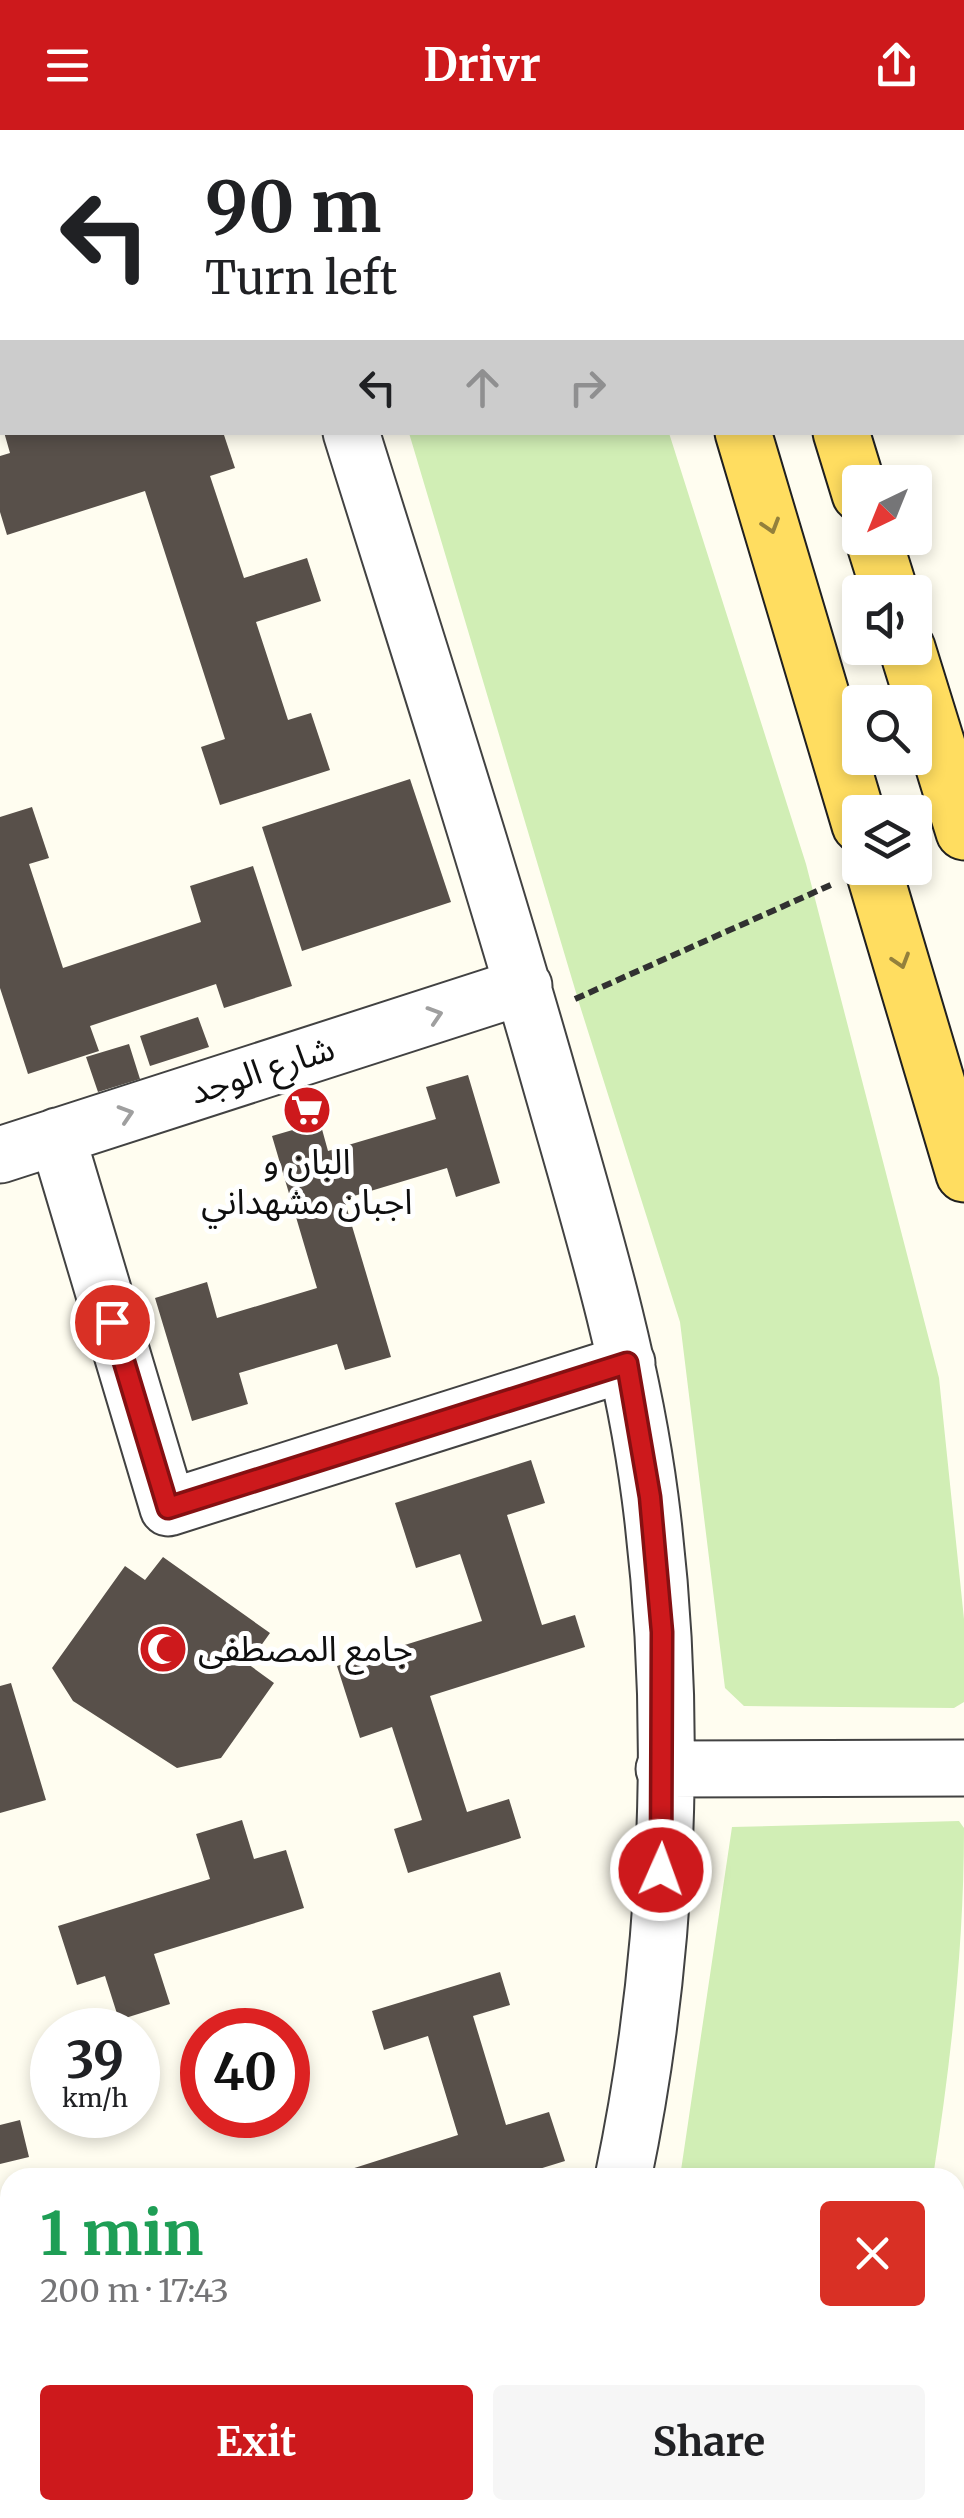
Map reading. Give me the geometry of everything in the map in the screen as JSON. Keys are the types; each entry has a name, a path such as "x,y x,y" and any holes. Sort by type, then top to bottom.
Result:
{"main road":[{"path":"745,435 851,795"},
{"path":"842,435 851,465"},
{"path":"912,665 964,832"},
{"path":"858,885 964,1174"}],"street":[{"path":"352,435 528,1002 627,1363 650,1497 662,1632 664,1769 654,1970 624,2168"},
{"name":"شارع الوجد","path":"0,1155 528,1002"},
{"path":"57,1136 168,1508 627,1363"},
{"path":"664,1769 964,1768"}],"path":[{"path":"528,1002 842,880"}],"green space":[{"path":"410,435 670,435 806,864 939,1378 964,1619 964,1702 954,1708 744,1706 725,1688 680,1322 580,1006"},
{"path":"959,1821 964,1828 959,1960 934,2168 681,2168 732,1827"}],"building":[{"path":"5,435 224,435 235,468 210,476 244,578 307,558 321,601 256,622 288,720 311,713 330,770 220,805 201,747 225,739 145,491 7,535 0,512 0,456 10,453"},
{"path":"410,779 451,902 302,951 262,827"},
{"path":"32,807 49,858 29,864 63,968 201,922 190,886 253,866 292,986 224,1008 216,984 90,1026 99,1051 28,1074 0,988 0,817"},
{"path":"198,1017 209,1047 150,1066 140,1036"},
{"path":"129,1044 140,1079 98,1092 86,1057"},
{"path":"468,1075 500,1183 456,1197 447,1168 344,1199 391,1357 345,1370 337,1344 239,1373 248,1404 192,1421 155,1298 207,1282 217,1318 317,1288 272,1136 320,1122 328,1151 436,1119 426,1087"},
{"path":"531,1460 545,1503 507,1515 542,1625 575,1615 585,1647 430,1696 467,1812 509,1799 521,1838 408,1873 394,1829 422,1820 392,1727 360,1738 337,1666 482,1621 460,1554 416,1568 395,1503"},
{"name":"جامع المصطفى","path":"163,1557 270,1633 248,1664 274,1683 221,1758 177,1768 73,1701 52,1668 125,1566 145,1580"},
{"path":"11,1683 46,1800 0,1813 0,1686"},
{"path":"242,1820 254,1859 286,1850 304,1908 154,1954 170,2004 157,2008 115,2008 105,1976 77,1985 58,1926 210,1879 196,1834"},
{"path":"500,1972 510,2005 473,2016 506,2125 549,2112 565,2161 542,2168 354,2168 458,2135 428,2036 384,2050 372,2011"},
{"path":"20,2120 29,2157 0,2164 0,2125"}],"place":[{"name":"البان و اجبان مشهداني","path":"307,1110"},
{"name":"جامع المصطفى","path":"163,1649"}],"route":[{"path":"112,1322 168,1508 627,1363 650,1497 662,1632 661,1870"}]}
